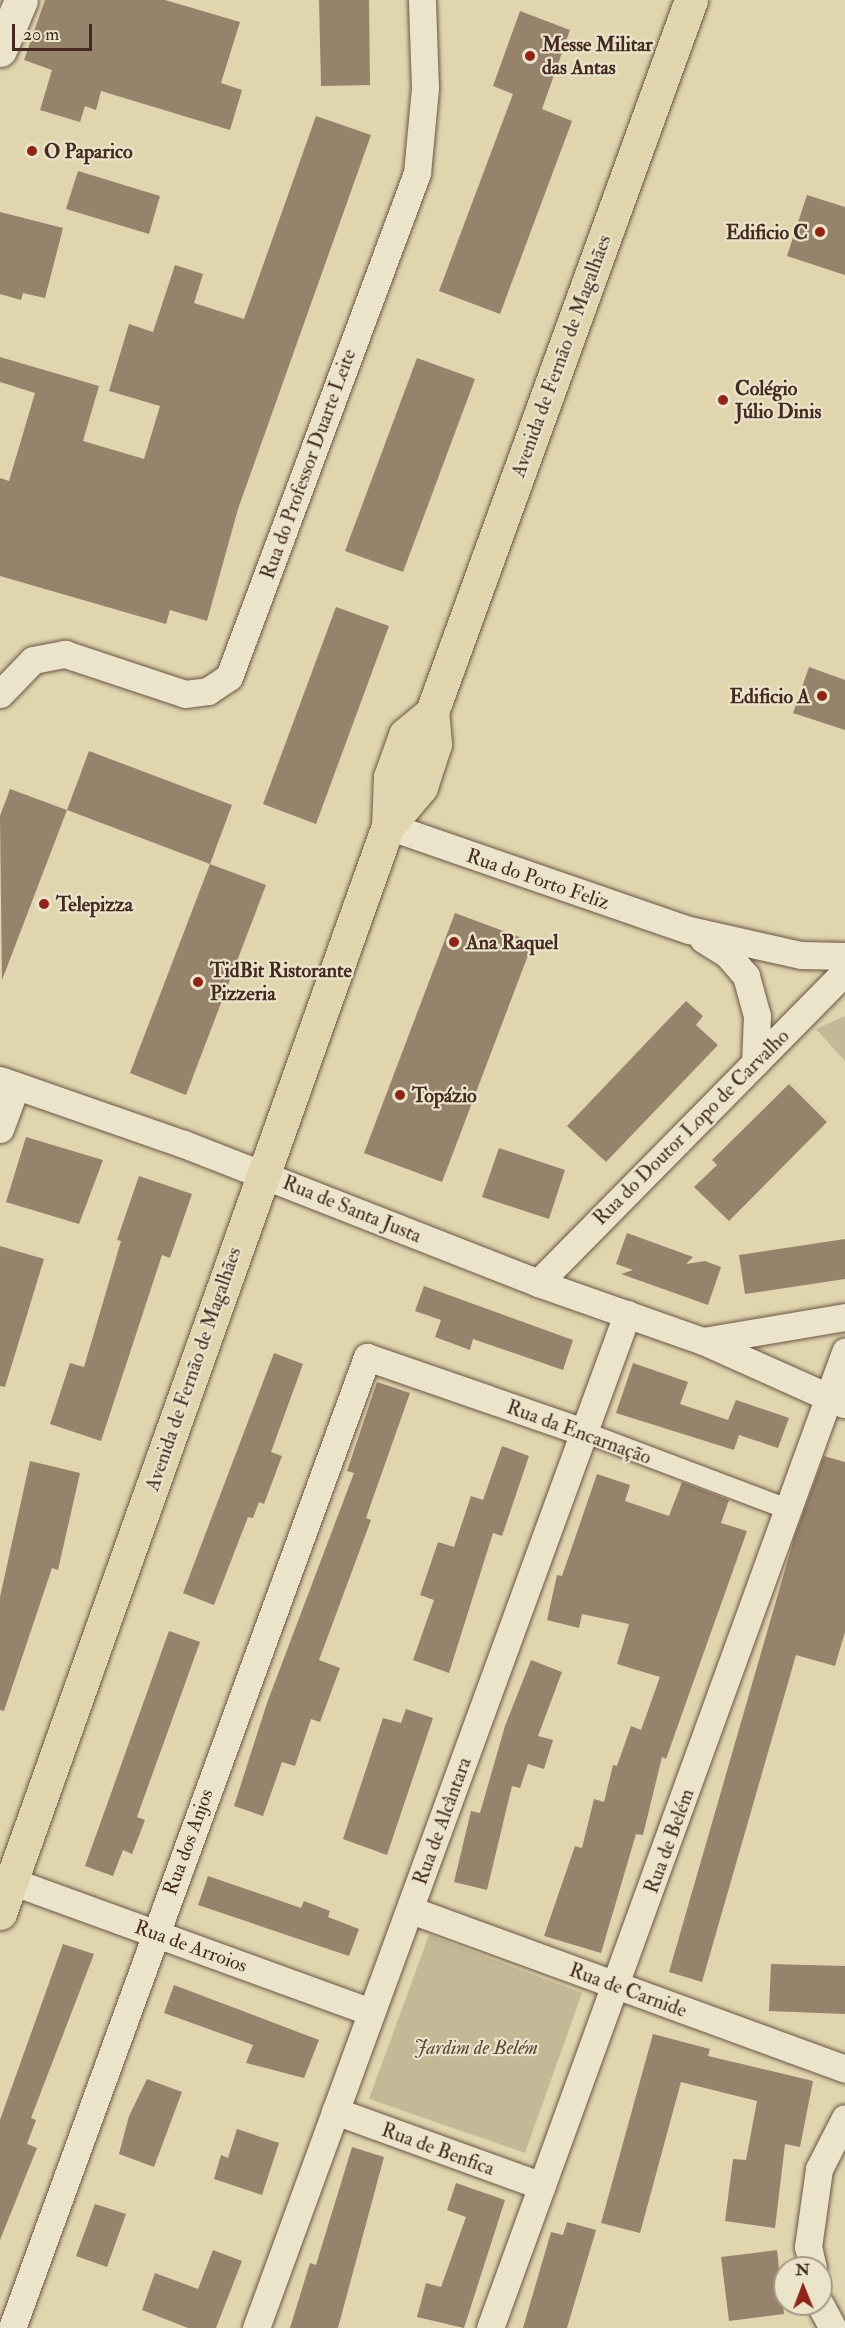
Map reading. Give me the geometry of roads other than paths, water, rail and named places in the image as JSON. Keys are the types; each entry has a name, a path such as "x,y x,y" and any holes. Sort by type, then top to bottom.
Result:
{"main road":[{"path":"0,50 21,0"},
{"name":"Avenida de Fernão de Magalhães","path":"0,1913 261,1173 292,1100 388,826 390,777 405,735 432,712 691,0"}],"street":[{"name":"Rua do Professor Duarte Leite","path":"0,694 33,660 65,654 185,694 208,691 229,677 417,173 425,88 422,0"},
{"name":"Rua do Porto Feliz","path":"388,826 689,930 801,955 845,956"},
{"name":"Rua do Porto Feliz","path":"689,930 727,954 746,976 757,1016 755,1063"},
{"name":"Rua do Doutor Lopo de Carvalho","path":"538,1283 845,972"},
{"name":"Rua de Santa Justa","path":"8,1083 261,1173 538,1283 703,1341 837,1401"},
{"path":"0,1130 8,1083"},
{"name":"Rua de Alcântara","path":"256,2328 371,2012 411,1910 581,1431 627,1314"},
{"name":"Rua de Santa Justa","path":"703,1341 845,1317"},
{"name":"Rua de Belém","path":"490,2328 790,1510 837,1401 845,1352"},
{"name":"Rua da Encarnação","path":"367,1358 581,1431 790,1510"},
{"name":"Rua dos Anjos","path":"12,2328 155,1932 367,1358"},
{"name":"Rua de Arroios","path":"11,1881 371,2012"},
{"name":"Rua de Carnide","path":"411,1910 845,2069"},
{"name":"Rua de Benfica","path":"335,2111 542,2186"},
{"path":"810,2256 808,2247 819,2169 845,2118"}],"place":[{"name":"Messe Militar das Antas","path":"530,56"},
{"name":"O Paparico","path":"32,151"},
{"name":"Edificio C","path":"820,232"},
{"name":"Colégio Júlio Dinis","path":"723,400"},
{"name":"Edificio A","path":"822,696"},
{"name":"Telepizza","path":"44,904"},
{"name":"Ana Raquel","path":"454,942"},
{"name":"TidBit Ristorante Pizzeria","path":"198,982"},
{"name":"Topázio","path":"400,1095"}],"park label":[{"name":"Jardim de Belém","path":"476,2047"}]}
